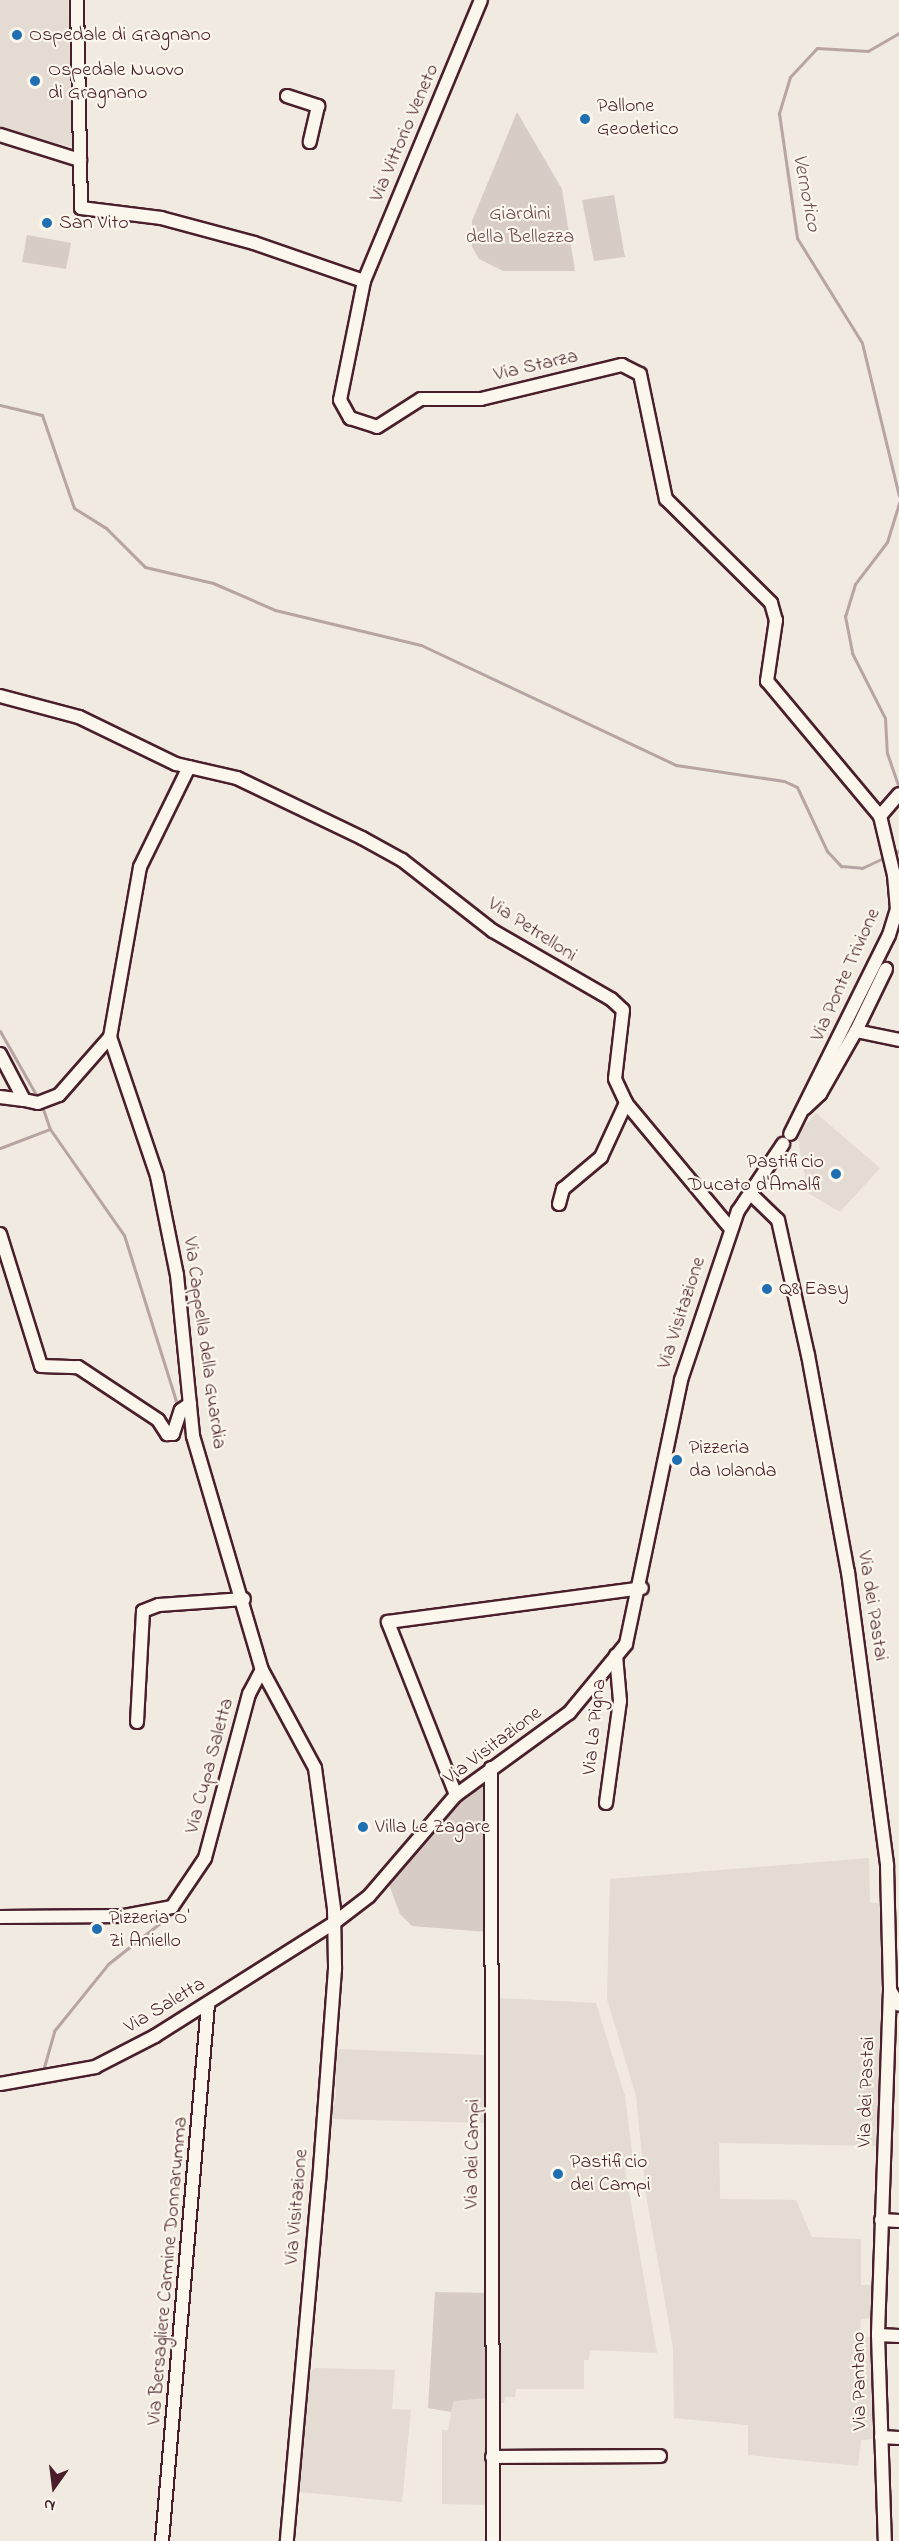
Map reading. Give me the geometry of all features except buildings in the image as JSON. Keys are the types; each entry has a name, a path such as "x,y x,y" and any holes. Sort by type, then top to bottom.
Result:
{"street":[{"name":"Via Vittorio Veneto","path":"364,281 481,0"},
{"path":"79,2 81,208 161,218 255,243 344,276 364,281"},
{"path":"287,96 318,106 310,142"},
{"path":"0,135 80,159"},
{"path":"344,276 357,303"},
{"name":"Via Starza","path":"364,281 357,303 340,400 350,418 366,427 388,424 421,399 481,399 622,365 636,370 666,499 771,603 776,620 767,681 880,816"},
{"path":"0,696 79,717 153,756 189,767"},
{"name":"Via Cappella della Guardia","path":"189,767 140,867 110,1037 157,1176 177,1275 183,1410 193,1436 237,1600 262,1670 315,1768 334,1923"},
{"name":"Via Petrelloni","path":"189,767 237,778 372,843 402,860 492,931 611,999 623,1010 615,1079 626,1103 731,1229"},
{"path":"880,816 899,794"},
{"name":"Via Ponte Trivione","path":"751,1194 787,1139 798,1113 836,1049 897,909 880,816"},
{"path":"798,1113 820,1094 856,1031 886,969"},
{"path":"856,1031 899,1040"},
{"path":"0,1097 41,1102 59,1095 90,1066 110,1037"},
{"path":"0,1054 24,1100"},
{"path":"559,1204 563,1189 601,1157 626,1103"},
{"name":"Via Visitazione","path":"287,2541 320,2168 334,1923 369,1896 456,1795 568,1713 626,1644 642,1588 681,1380 731,1229 751,1194"},
{"name":"Via dei Pastai","path":"751,1194 778,1220 786,1249 848,1572 887,1866 890,1990 881,2220"},
{"path":"0,1234 41,1366 78,1367 158,1420 167,1434 173,1434 183,1410"},
{"path":"456,1795 388,1622 642,1588"},
{"path":"137,1722 143,1611 159,1605 237,1600"},
{"name":"Via La Pigna","path":"606,1803 620,1701 616,1655"},
{"name":"Via Cupa Saletta","path":"0,1917 124,1916 172,1906 205,1858 249,1694 262,1670"},
{"name":"Via dei Campi","path":"491,1768 493,2541"},
{"name":"Via Saletta","path":"0,2084 95,2067 208,2004 334,1923"},
{"path":"890,1990 899,2005"},
{"name":"Via Bersagliere Carmine Donnarumma","path":"162,2541 208,2004"},
{"path":"881,2220 899,2221"},
{"name":"Via Pantano","path":"881,2220 878,2335 885,2541"},
{"path":"878,2335 899,2336"},
{"path":"881,2437 899,2438"},
{"path":"492,2457 660,2456"}],"shaded area":[{"name":"Ospedale Nuovo di Gragnano","path":"0,0 68,0 73,147 0,130"},
{"path":"816,1113 880,1168 840,1212 808,1193 797,1134"},
{"path":"869,1858 870,1902 882,1904 879,2146 719,2143 720,2199 796,2200 812,2237 861,2239 861,2285 873,2285 873,2318 861,2319 860,2336 872,2337 874,2439 861,2440 858,2466 748,2455 748,2425 674,2418 673,2347 646,2195 636,2096 607,1999 610,1879"},
{"path":"497,1998 596,2003 625,2096 634,2168 625,2169 657,2353 590,2350 589,2360 584,2360 584,2389 516,2389 515,2397 505,2397 504,2403 493,2403 500,2372 500,2358 493,2357 500,2222"},
{"path":"336,2049 487,2055 488,2123 330,2119 336,2097"},
{"path":"316,2368 395,2370 392,2409 411,2410 402,2502 300,2492 309,2372"},
{"path":"466,2397 487,2398 487,2505 442,2504 442,2430 448,2430 453,2401"}],"green space":[{"name":"Giardini della Bellezza","path":"517,112 562,189 575,271 503,271 479,259 472,247 472,221"},
{"path":"614,195 625,257 594,261 582,200"},
{"path":"27,235 71,243 66,269 22,262"},
{"path":"487,1778 487,1932 412,1926 400,1914 388,1882 457,1800"},
{"path":"435,2292 488,2293 487,2398 454,2401 451,2412 428,2408"}],"waterway":[{"name":"Vernotico","path":"899,33 868,51 817,48 790,77 779,113 797,238 862,343 899,496"},
{"path":"0,405 42,415 74,508 106,528 145,567 213,583 275,610 421,645 676,765 784,781 797,787 827,851 841,866 862,868 886,857"},
{"name":"Vernotico","path":"899,503 887,542 855,584 845,616 852,653 885,718 887,753 899,787"},
{"path":"892,854 899,851"},
{"path":"0,1031 39,1100"},
{"path":"42,1106 50,1129 124,1235 178,1407"},
{"path":"0,1148 50,1129"},
{"path":"44,2067 54,2031 108,1964 174,1912"}],"place":[{"name":"Ospedale di Gragnano","path":"17,35"},
{"name":"Ospedale Nuovo di Gragnano","path":"35,81"},
{"name":"Pallone Geodetico","path":"585,119"},
{"name":"San Vito","path":"47,223"},
{"name":"Pastificio Ducato d'Amalfi","path":"836,1174"},
{"name":"Q8 Easy","path":"767,1289"},
{"name":"Pizzeria da Iolanda","path":"677,1460"},
{"name":"Villa Le Zagare","path":"363,1827"},
{"name":"Pizzeria O' Zi Aniello","path":"97,1929"},
{"name":"Pastificio dei Campi","path":"558,2174"}]}
